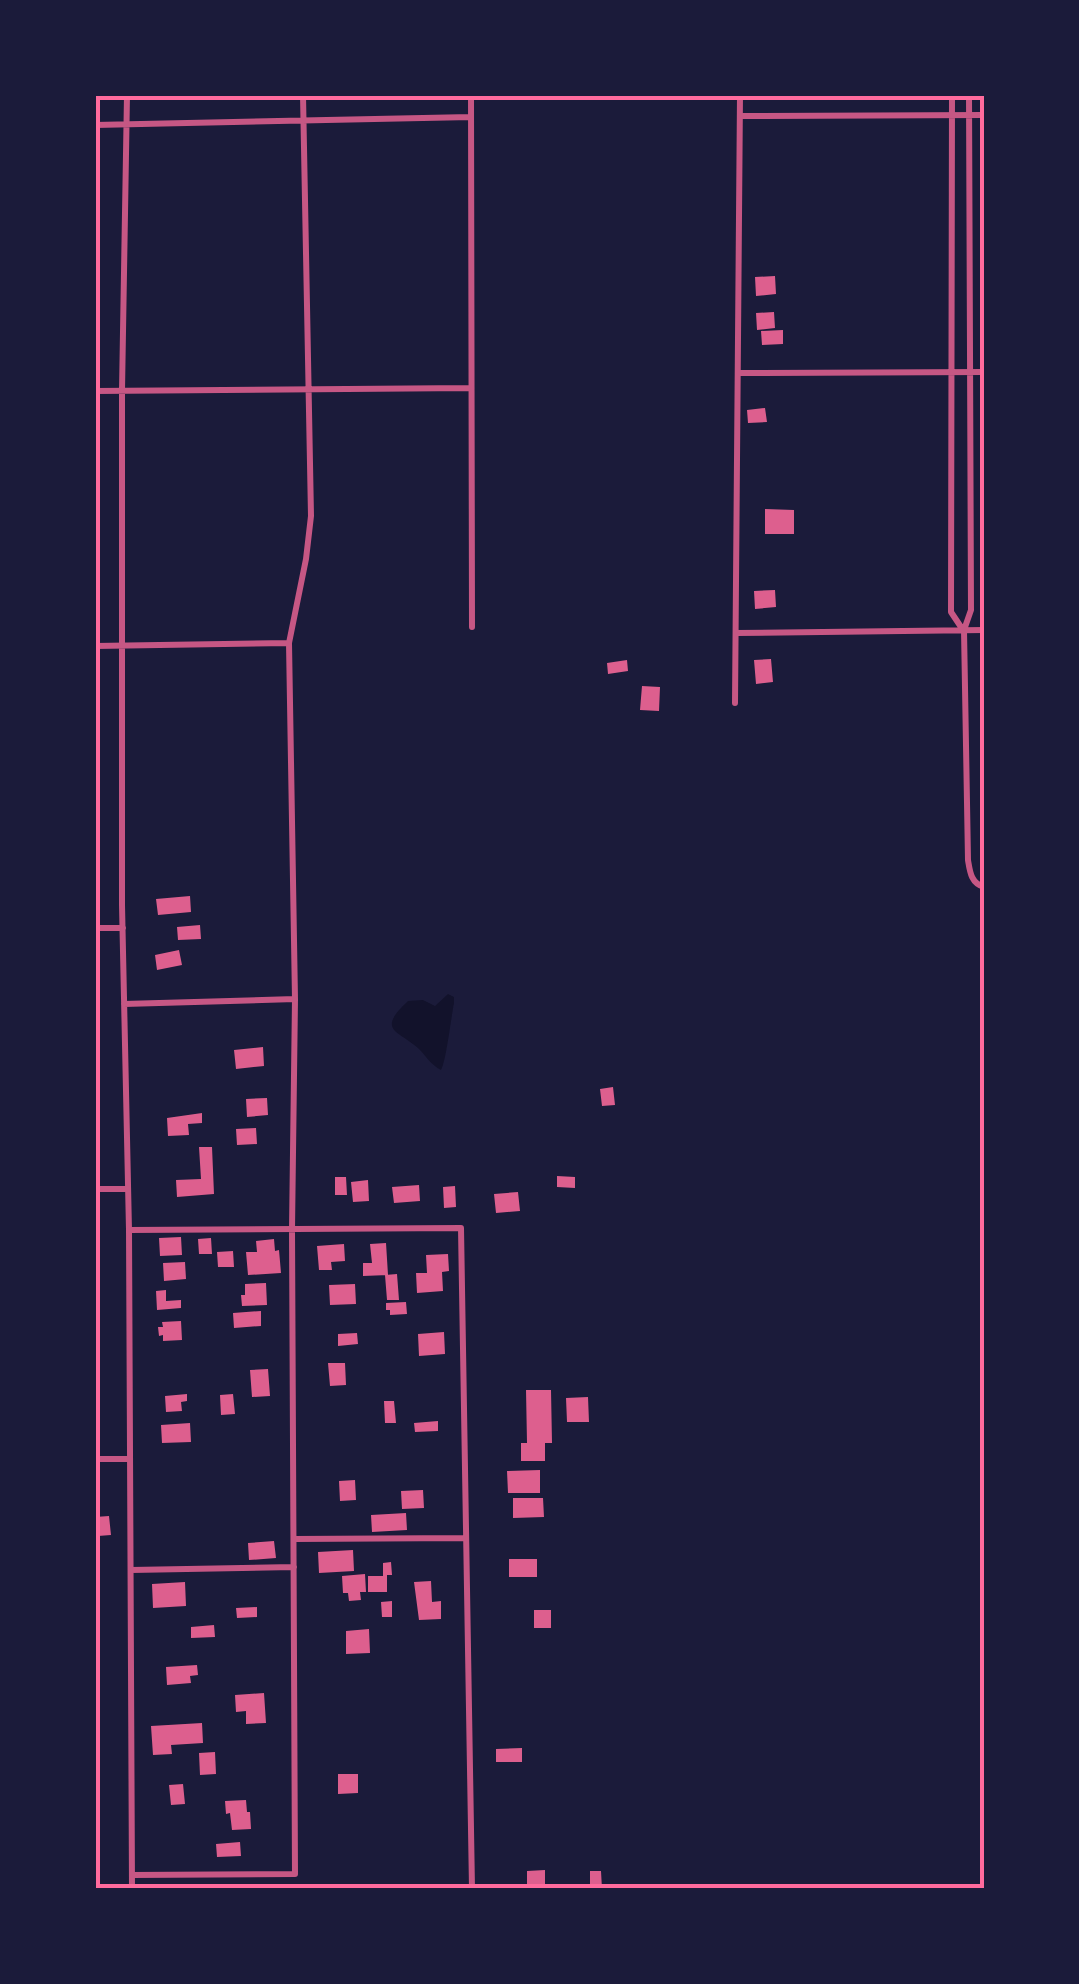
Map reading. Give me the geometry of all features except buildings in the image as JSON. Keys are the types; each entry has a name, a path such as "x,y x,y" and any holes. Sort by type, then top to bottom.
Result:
{"street":[{"path":"127,95 122,391 122,928 129,1230 132,1889"},
{"path":"132,1875 296,1874 292,1230 295,999 289,643 306,559 310,516 304,95"},
{"path":"470,95 472,627"},
{"path":"735,703 740,95"},
{"path":"952,95 950,612 964,630"},
{"path":"970,95 971,610 964,630 968,860 973,879 984,887"},
{"path":"740,116 984,115"},
{"path":"95,125 471,117"},
{"path":"738,373 984,372"},
{"path":"95,391 470,388"},
{"path":"736,633 984,630"},
{"path":"95,646 289,643"},
{"path":"95,928 122,928"},
{"path":"124,1004 295,999"},
{"path":"95,1189 128,1189"},
{"path":"129,1230 461,1228 472,1889"},
{"path":"95,1459 130,1459"},
{"path":"294,1539 466,1538"},
{"path":"131,1570 294,1568"}],"shaded area":[{"path":"448,994 454,997 454,1003 441,1070 392,1024 408,1001 423,1000 435,1006"}]}
